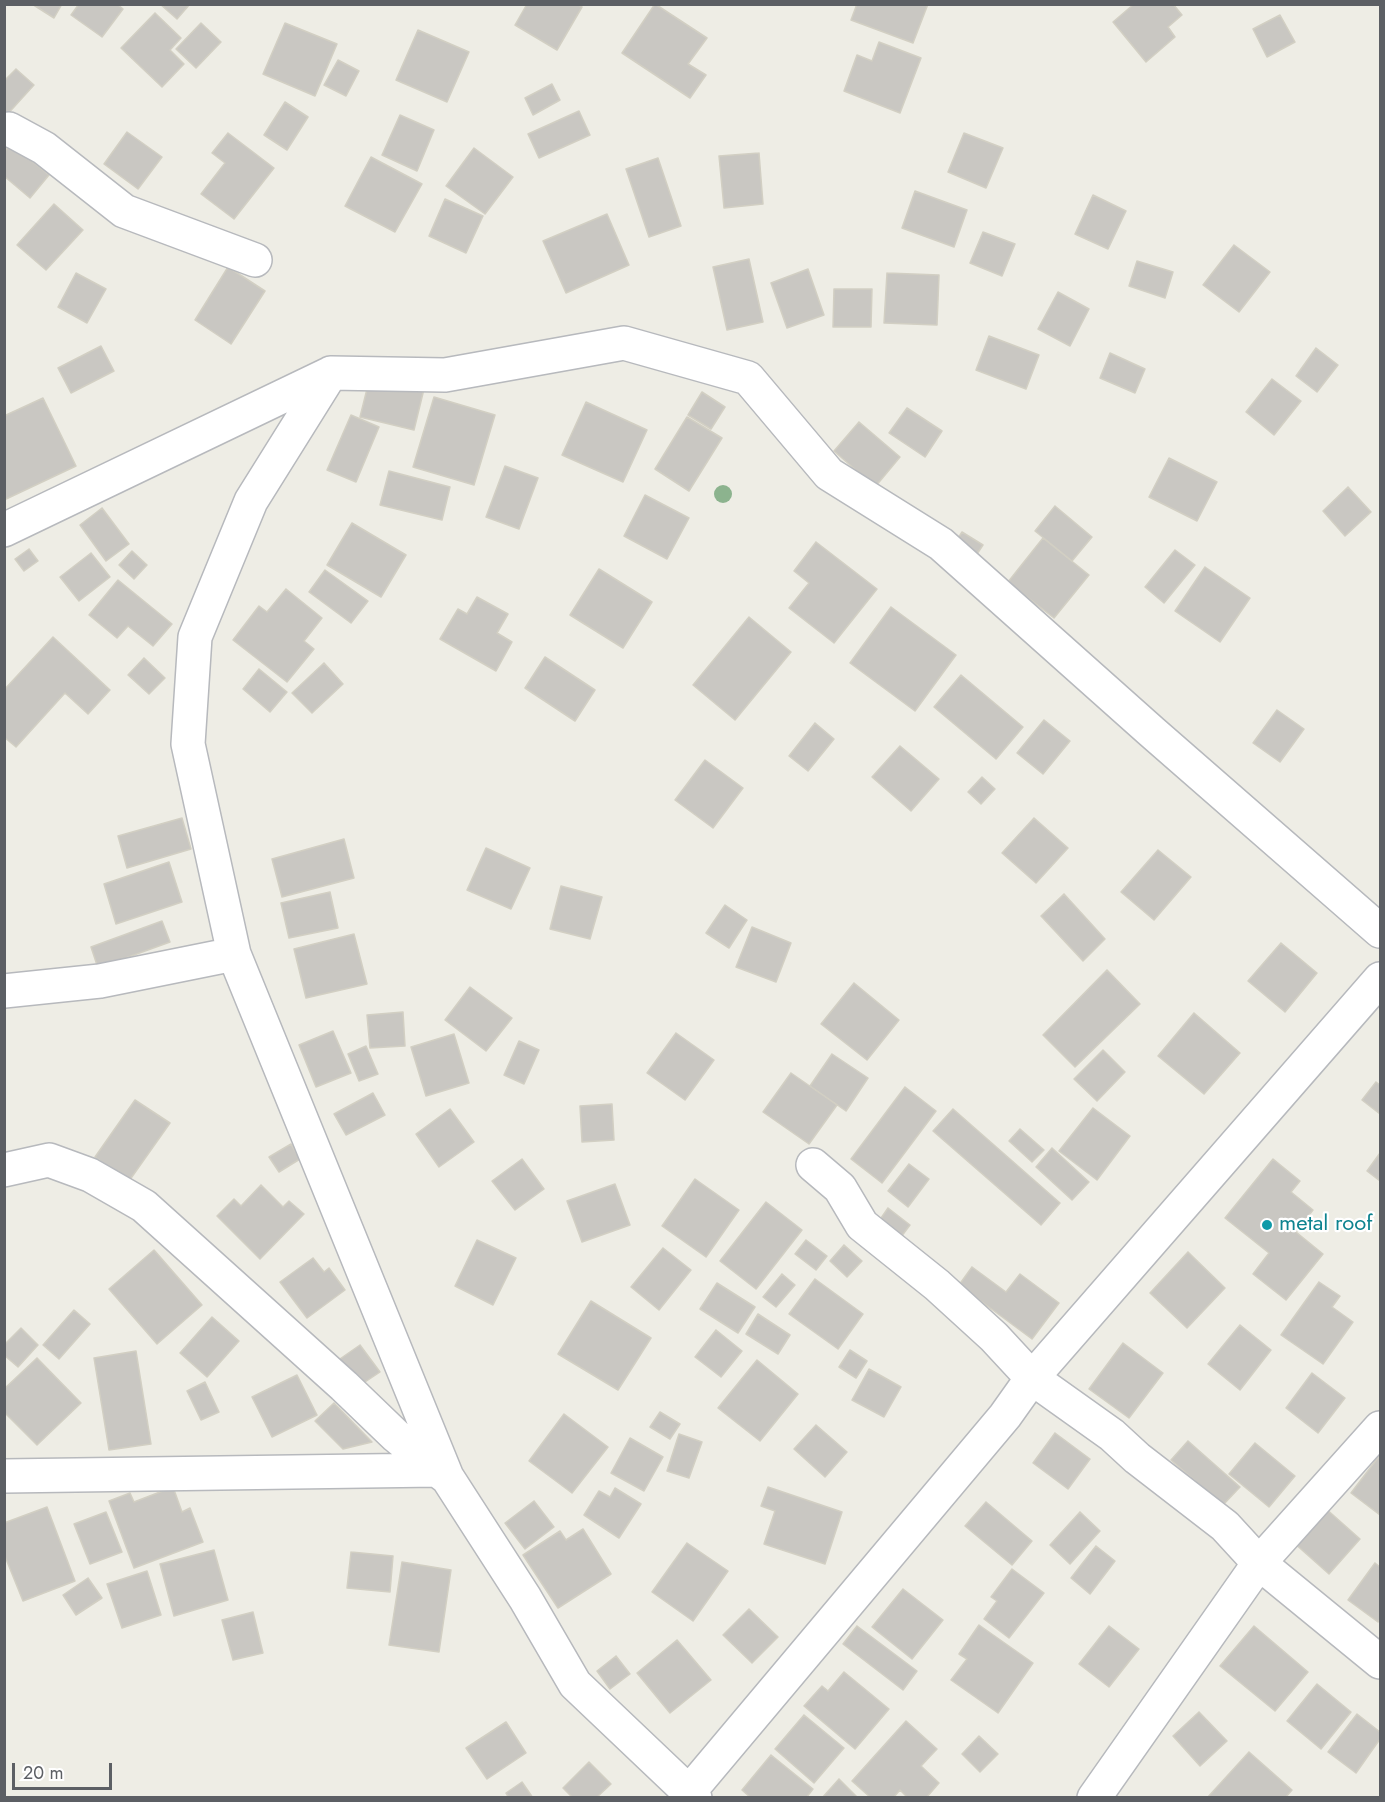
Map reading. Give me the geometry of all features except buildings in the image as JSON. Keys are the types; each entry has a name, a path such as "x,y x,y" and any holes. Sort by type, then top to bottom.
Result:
{"street":[{"path":"4,130 9,129 44,148 124,211 255,260"},
{"path":"4,530 331,373 445,375 624,343 748,378 829,474 941,544 1380,931"},
{"path":"331,373 251,501 195,637 188,744 234,954 442,1473 525,1598 575,1684 692,1795 1005,1416 1032,1378 1380,979"},
{"path":"4,991 100,981 234,954"},
{"path":"4,1170 49,1160 90,1174 144,1206 344,1386 396,1436 442,1473"},
{"path":"813,1165 840,1188 862,1225 937,1285 994,1337 1032,1378 1112,1435 1137,1458 1225,1526 1259,1563 1380,1662"},
{"path":"1094,1797 1259,1563 1380,1428"},
{"path":"4,1476 442,1473"}],"place":[{"name":"metal roof","path":"1267,1225"}]}
